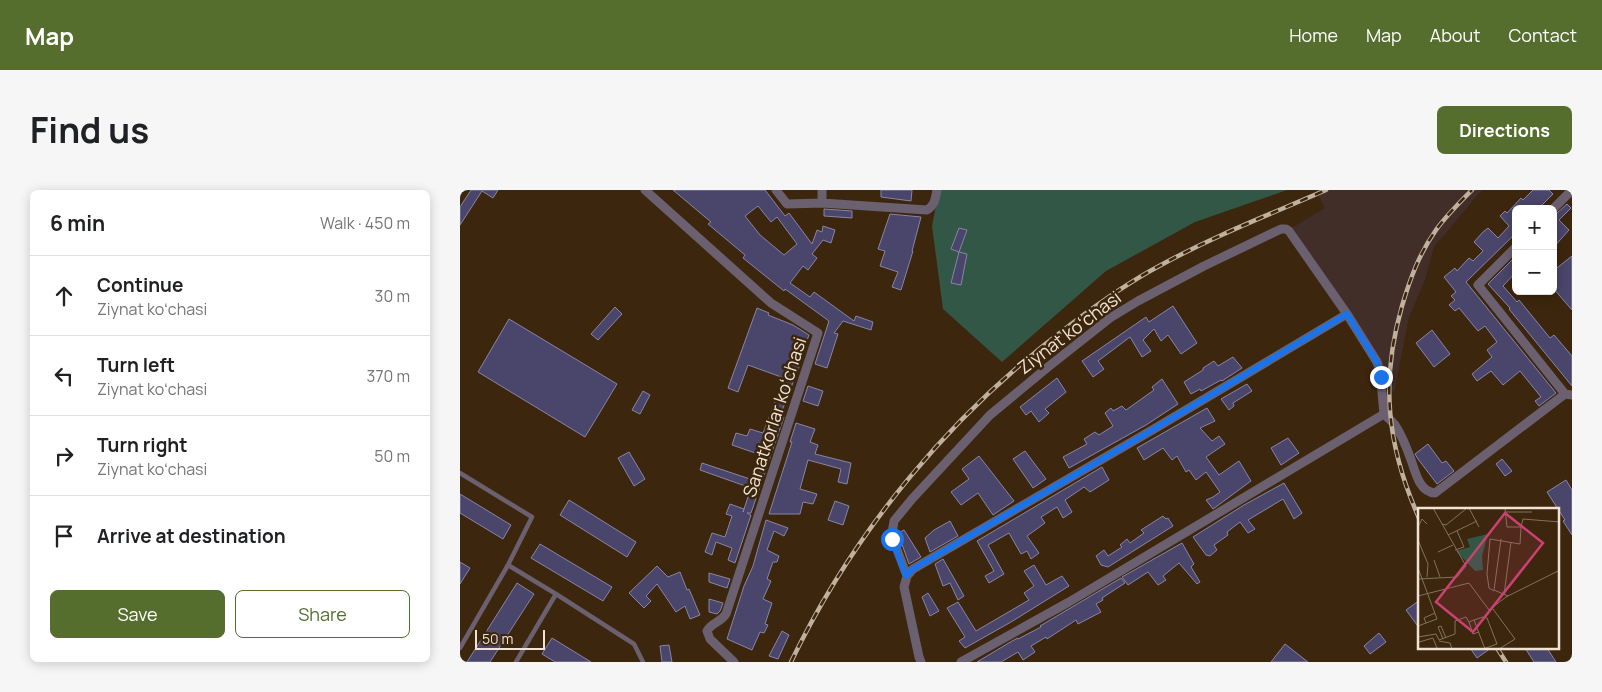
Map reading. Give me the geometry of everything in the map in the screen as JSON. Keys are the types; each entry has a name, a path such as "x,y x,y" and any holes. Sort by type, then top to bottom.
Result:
{"street":[{"name":"Sanatkorlar koʻchasi","path":"645,190 771,303 818,333 726,614 723,619 710,625 706,631 710,639 734,662"},
{"path":"776,190 787,204 822,202 927,210 932,207 937,190"},
{"path":"822,190 822,202"},
{"path":"1557,205 1572,190"},
{"name":"Ziynat koʻchasi","path":"921,662 904,587 906,576 894,544 892,533 894,521 912,498 990,415 1110,318 1138,300 1240,248 1284,229 1289,231 1347,314 1379,367 1384,414"},
{"path":"961,662 1069,602 1384,414 1396,426 1423,487 1435,493 1569,394 1478,285 1513,250"},
{"path":"906,576 913,569 1347,314"}],"lane":[{"path":"460,473 532,517 508,565 460,648"},
{"path":"508,565 634,644 643,662"},
{"path":"516,662 556,594"}],"shaded area":[{"path":"1316,190 1482,190 1434,247 1425,280 1409,317 1394,393 1285,232 1325,208"}],"green space":[{"path":"939,190 1287,190 1195,222 1106,271 1002,362 943,309 932,226"}],"building":[{"path":"471,190 498,190 493,198 482,191 460,225 460,207"},
{"path":"673,190 765,190 785,216 789,213 812,244 817,230 822,232 823,226 835,230 831,243 823,240 812,254 817,258 808,270 803,266 790,283 810,297 814,292 854,321 856,316 873,322 871,330 843,321 834,333 838,334 827,368 815,364 829,321 785,289 784,291 743,258 745,255 708,224 711,222","holes":["758,206 771,222 777,217 797,244 784,255 760,235 745,216"]},
{"path":"881,190 912,190 911,201 881,197"},
{"path":"1533,190 1549,190 1553,194 1542,205 1514,205 1521,198 1523,200"},
{"path":"1567,204 1571,208 1559,220 1569,230 1557,244 1557,213"},
{"path":"1512,208 1512,237 1466,282 1556,393 1539,406 1535,401 1541,397 1520,371 1503,385 1491,371 1477,381 1472,374 1492,357 1487,350 1497,342 1485,326 1478,331 1459,308 1455,311 1449,305 1455,300 1451,296 1456,292 1444,277 1455,268 1457,271 1469,258 1473,261 1483,251 1474,242 1488,228 1498,238 1509,226 1500,216 1505,211 1507,213"},
{"path":"824,209 852,211 852,218 824,216"},
{"path":"890,214 921,217 901,290 892,287 898,272 880,266 885,251 878,249"},
{"path":"959,228 967,230 959,252 951,249"},
{"path":"959,252 967,254 961,285 951,283"},
{"path":"1572,256 1572,310 1557,293 1557,268"},
{"path":"1512,260 1512,276 1503,286 1517,302 1519,300 1550,338 1554,335 1572,356 1572,386 1510,308 1488,284"},
{"path":"1173,306 1197,343 1181,354 1168,335 1161,341 1154,329 1143,340 1151,351 1142,357 1130,337 1098,361 1104,369 1093,377 1082,361 1146,317 1149,322"},
{"path":"615,307 622,314 598,340 591,334"},
{"path":"757,308 769,313 768,315 793,325 809,335 803,351 794,348 788,363 799,367 780,416 784,417 751,513 747,513 751,515 735,563 728,560 732,548 716,542 712,555 705,552 712,533 725,537 732,516 726,514 730,504 744,509 751,488 700,470 702,463 753,480 761,455 732,445 736,433 747,436 750,429 763,433 784,378 748,365 738,392 728,388"},
{"path":"509,319 617,384 585,437 478,372"},
{"path":"1432,330 1450,354 1434,367 1416,343"},
{"path":"1233,357 1242,368 1222,381 1191,394 1184,382 1214,361 1218,366"},
{"path":"1057,378 1066,392 1045,409 1049,413 1039,422 1031,411 1026,415 1020,407"},
{"path":"1162,379 1178,404 1146,425 1069,468 1063,457 1087,444 1084,439 1095,432 1099,435 1113,426 1105,413 1111,408 1113,411 1122,406 1126,410 1154,390 1152,387"},
{"path":"1247,384 1252,391 1233,403 1234,406 1229,410 1221,399"},
{"path":"808,386 823,391 818,406 803,401"},
{"path":"643,391 650,395 640,414 632,410"},
{"path":"1207,408 1215,421 1200,428 1212,441 1219,436 1225,444 1206,457 1219,475 1239,461 1251,481 1213,509 1206,500 1220,492 1206,472 1196,480 1189,470 1186,472 1177,456 1172,460 1163,448 1144,460 1137,448"},
{"path":"796,423 815,429 810,442 818,445 815,454 851,463 847,484 838,482 841,469 808,460 800,489 817,494 813,504 803,502 800,514 769,514 792,442 790,442"},
{"path":"1288,438 1299,453 1281,465 1271,448"},
{"path":"1428,444 1442,463 1446,461 1454,471 1437,484 1415,454"},
{"path":"1025,451 1046,479 1033,488 1013,459"},
{"path":"629,452 645,479 634,486 618,458"},
{"path":"979,456 1014,501 993,515 978,493 961,505 951,492 969,479 962,469"},
{"path":"1502,459 1512,471 1505,476 1496,464"},
{"path":"1102,467 1109,480 1090,492 1084,487 1065,500 1072,512 1063,518 1057,507 1041,517 1045,523 1027,536 1039,553 1031,559 1027,551 1021,554 1009,533 988,545 1004,574 989,583 985,576 994,571 977,541"},
{"path":"1566,480 1572,490 1572,535 1563,521 1565,520 1560,512 1560,508 1557,508 1547,492"},
{"path":"1284,483 1302,513 1294,519 1283,499 1248,520 1255,529 1248,533 1240,522 1227,532 1228,535 1214,545 1217,550 1210,556 1206,555 1193,537"},
{"path":"460,494 511,525 503,539 460,513"},
{"path":"569,500 636,542 627,557 560,515"},
{"path":"835,501 849,506 843,525 828,520"},
{"path":"1163,516 1166,519 1168,518 1173,526 1108,567 1101,565 1096,556 1104,550 1108,556 1122,547 1120,545 1127,539 1130,543 1144,533 1141,530"},
{"path":"766,520 788,528 784,536 774,531 767,550 779,556 777,562 773,562 767,579 771,581 763,599 772,603 765,624 768,625 764,633 760,632 752,650 727,639 744,586 753,566"},
{"path":"950,521 958,536 930,552 925,538 934,530"},
{"path":"904,530 921,557 909,564 898,533"},
{"path":"1182,543 1194,564 1191,567 1200,582 1197,584 1179,563 1163,576 1166,580 1158,585 1148,572 1128,585 1122,577"},
{"path":"540,544 612,587 603,601 531,558"},
{"path":"943,559 964,596 958,600 950,583 943,586 935,564"},
{"path":"460,562 470,568 460,584"},
{"path":"1034,565 1046,585 1062,576 1069,586 965,648 959,641 965,637 947,608 958,602 976,631 1029,600 1024,593 1034,586 1024,571"},
{"path":"657,566 668,577 680,572 700,615 690,619 685,606 676,612 657,584 646,596 651,601 644,608 629,593"},
{"path":"709,573 730,579 727,588 709,582"},
{"path":"1121,578 1125,583 1096,604 1101,612 1078,624 1076,620 1047,639 1046,637 1031,646 1035,652 1023,660 1018,652 1001,662 977,662 1012,641 1041,627"},
{"path":"517,583 534,594 490,662 467,662"},
{"path":"928,593 939,611 930,616 922,597"},
{"path":"709,599 723,603 717,614 709,612"},
{"path":"1418,601 1418,626 1406,610"},
{"path":"782,631 789,635 778,659 769,656"},
{"path":"1379,633 1386,642 1370,654 1364,646"},
{"path":"552,638 591,662 555,662 542,654"},
{"path":"1285,644 1308,662 1271,662"},
{"path":"669,645 672,662 662,662 660,646"},
{"path":"1471,650 1488,650 1477,658"},
{"path":"1526,650 1548,650 1556,662 1534,662"}],"railway":[{"path":"791,662 845,566 876,520 947,435 1027,359 1092,309 1149,272 1181,254 1222,235 1326,190"},
{"path":"1418,516 1400,465 1390,413 1389,387 1395,334 1408,286 1425,248 1444,220 1472,190"},
{"path":"1498,650 1506,662"}],"route":[{"path":"892,539 906,576 913,569 1347,314 1377,362 1381,377"}]}
